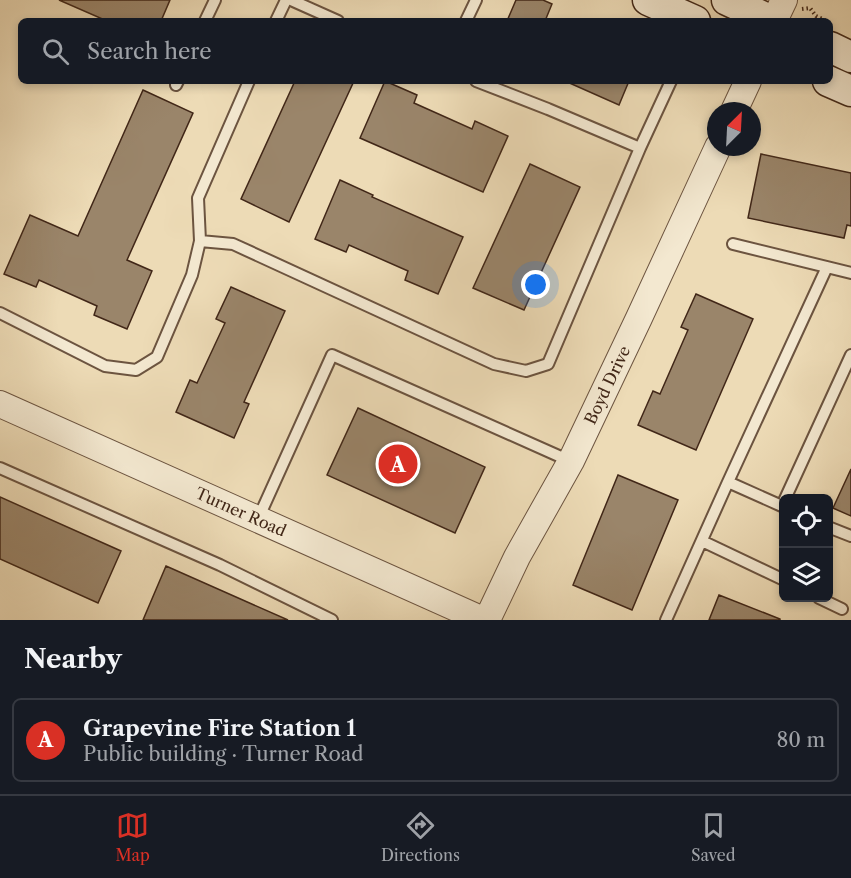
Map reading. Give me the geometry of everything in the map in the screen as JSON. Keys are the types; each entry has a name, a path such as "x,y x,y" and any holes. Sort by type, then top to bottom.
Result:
{"main road":[{"path":"648,0 688,18"},
{"path":"727,0 766,18"},
{"path":"833,48 851,57"},
{"path":"833,83 851,91"}],"street":[{"path":"775,18 784,0"},
{"path":"738,102 747,84"},
{"name":"Boyd Drive","path":"485,620 517,557 572,461 713,156"},
{"name":"Turner Road","path":"0,404 485,620"}],"lane":[{"path":"206,18 215,0"},
{"path":"277,18 286,0"},
{"path":"291,0 331,18"},
{"path":"467,18 476,0"},
{"path":"0,313 105,366 136,370 157,357 192,275 200,241 198,198 248,84"},
{"path":"484,84 640,148"},
{"path":"200,241 233,244 494,364 526,371 548,364 670,84"},
{"path":"733,244 851,273"},
{"path":"666,620 827,267"},
{"path":"258,520 332,355 572,461"},
{"path":"788,494 851,355"},
{"path":"0,468 220,565 332,620"},
{"path":"728,482 779,502"},
{"path":"833,529 851,536"},
{"path":"702,541 779,578"},
{"path":"829,602 843,609"}],"building":[{"path":"59,0 170,0 162,18 100,18"},
{"path":"516,0 543,0 552,4 546,18 508,18"},
{"path":"294,84 353,84 289,222 241,199"},
{"path":"384,84 392,84 417,95 414,103 472,129 475,121 508,136 483,192 360,138"},
{"path":"572,84 628,84 619,105"},
{"path":"143,90 193,113 127,260 152,271 127,329 94,315 97,306 39,280 36,287 4,274 30,215 78,236"},
{"path":"761,154 851,173 851,226 847,225 844,238 748,218"},
{"path":"530,164 580,187 524,310 473,288"},
{"path":"340,180 373,195 372,197 463,237 438,294 405,280 408,271 349,245 346,252 315,239"},
{"path":"231,287 285,311 244,402 249,404 234,438 176,412 190,380 197,383 225,323 216,319"},
{"path":"696,294 753,319 696,450 638,425 653,391 660,394 688,330 681,327"},
{"path":"358,408 485,467 455,533 327,475"},
{"path":"851,469 851,516 833,508"},
{"path":"618,475 678,500 632,610 573,585"},
{"path":"0,497 121,551 98,603 0,559"},
{"path":"166,566 288,620 143,620"},
{"path":"719,595 780,619 780,620 709,620"}],"place":[{"name":"Grapevine Fire Station 1","path":"398,464"}]}
